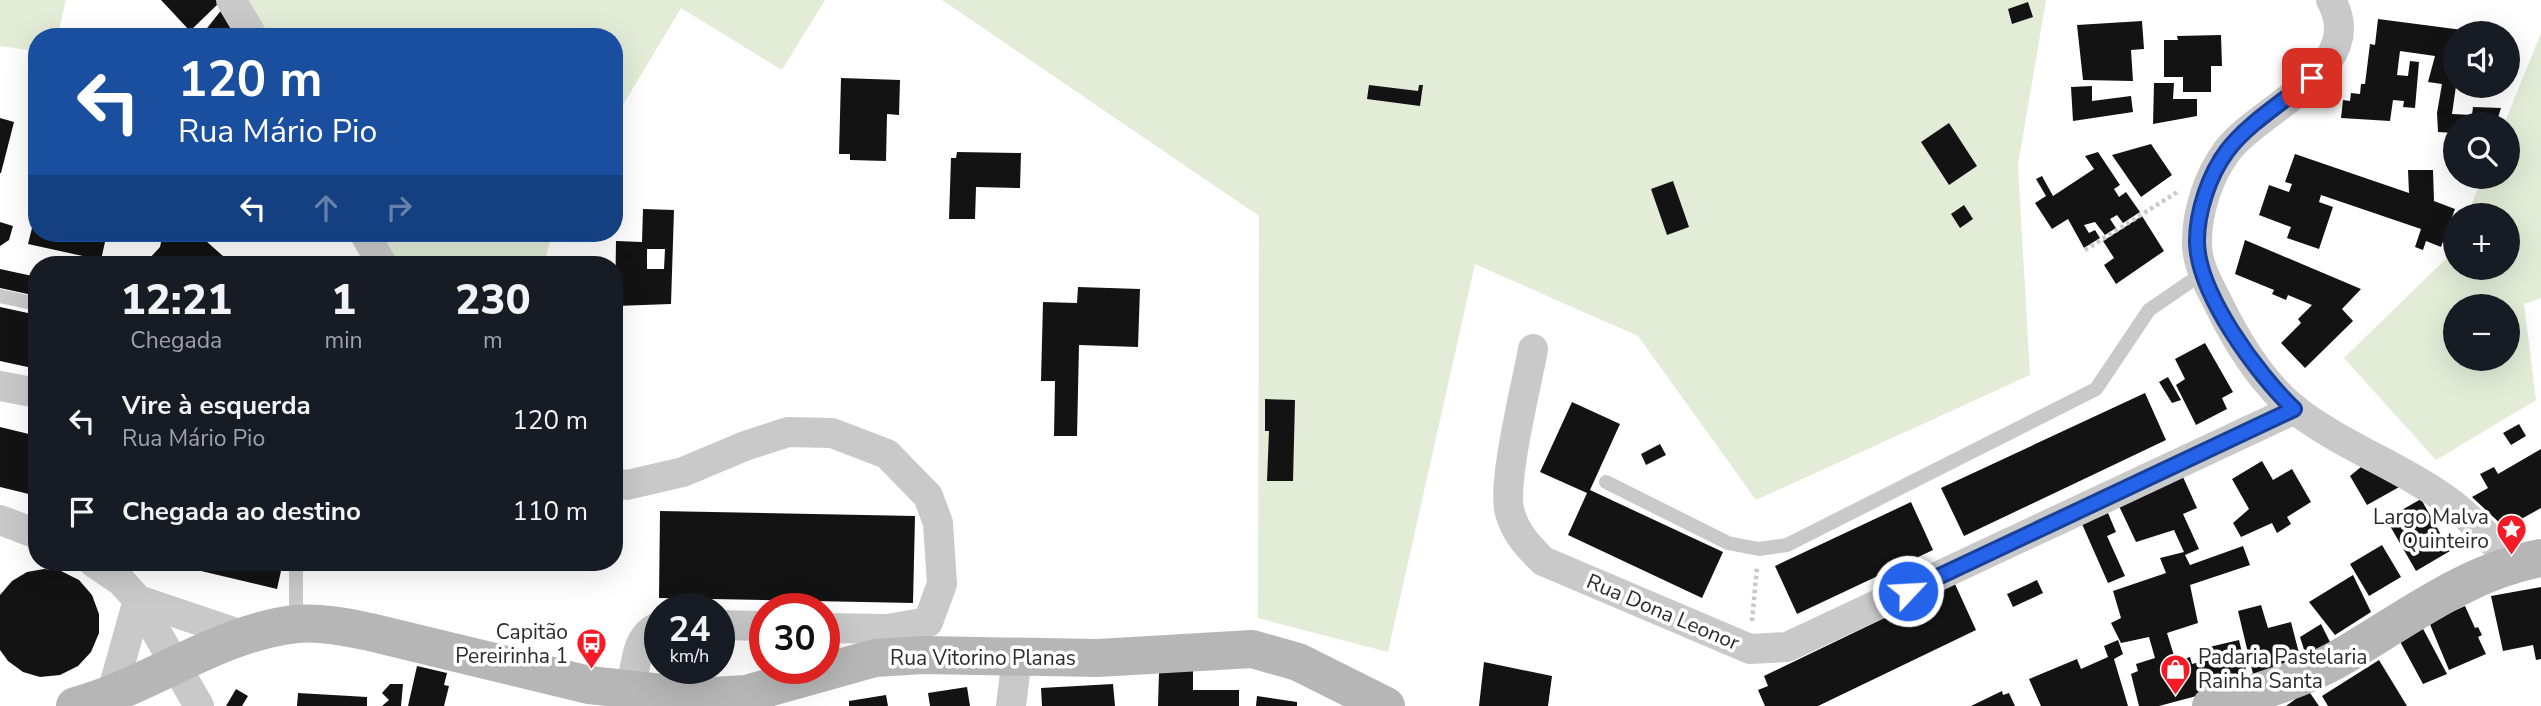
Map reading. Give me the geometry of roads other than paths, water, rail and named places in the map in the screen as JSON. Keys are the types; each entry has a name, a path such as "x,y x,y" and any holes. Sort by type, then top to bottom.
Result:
{"street":[{"path":"231,0 248,28"},
{"path":"2331,0 2337,11 2340,34 2332,58 2227,150 2212,177 2200,212 2197,242 2203,272 2229,326 2244,349 2268,384 2294,409 2452,505 2527,560"},
{"name":"Rua Dona Leonor","path":"1533,349 1508,487 1509,511 1520,538 1543,561 1750,649 1787,647 2294,409"},
{"path":"0,386 28,391"},
{"path":"623,484 682,472 788,432 832,433 887,454 928,496 938,523 942,584 928,622 888,629 840,628"},
{"path":"0,520 28,531"},
{"path":"2211,706 2258,692 2334,661 2444,593 2527,560"},
{"path":"106,571 121,581 138,600 183,663 207,688 208,706"},
{"path":"138,600 166,612 245,636"},
{"path":"111,696 138,600"},
{"path":"166,612 199,706"},
{"name":"Rua Vitorino Planas","path":"75,706 111,696 245,636 296,624 348,627 589,685 698,697 746,694 875,658 1098,658 1252,649 1298,662 1386,706"},
{"path":"631,690 640,643 644,637"},
{"path":"1011,706 1017,657"}],"lane":[{"path":"1606,482 1728,543 1759,549 1787,545 2096,389 2149,310 2203,272"},
{"path":"0,296 28,302"},
{"path":"296,571 296,624"}],"place":[{"name":"Largo Malva Quinteiro","path":"2512,556"},
{"name":"Capitão Pereirinha 1","path":"591,671"},
{"name":"Padaria Pastelaria Rainha Santa","path":"2175,696"}]}
